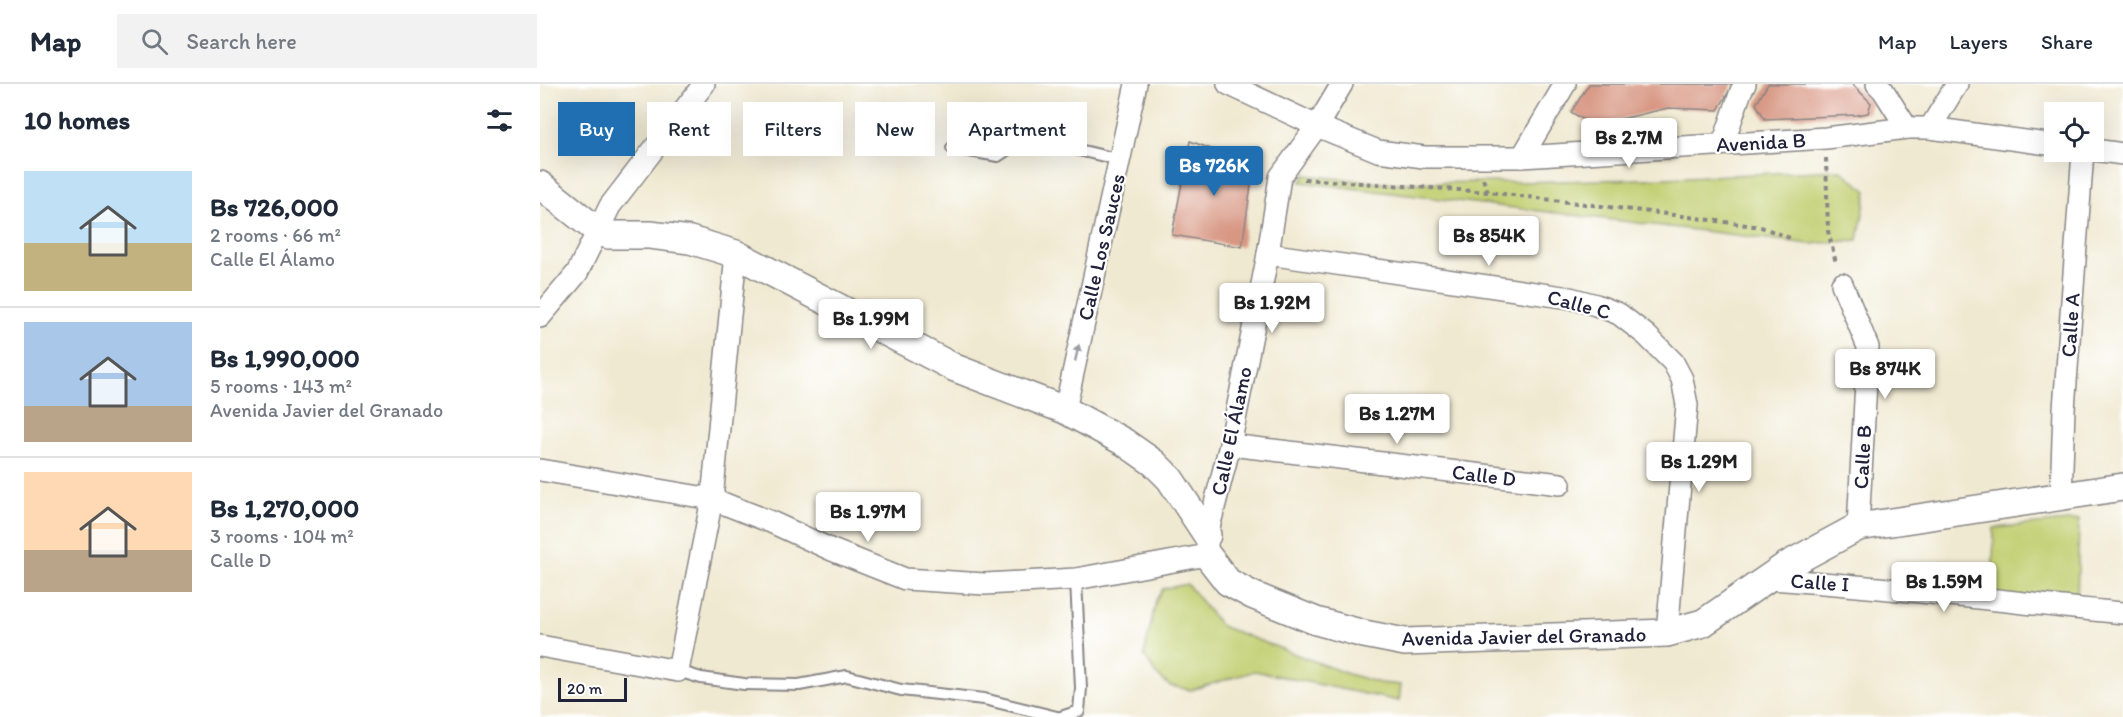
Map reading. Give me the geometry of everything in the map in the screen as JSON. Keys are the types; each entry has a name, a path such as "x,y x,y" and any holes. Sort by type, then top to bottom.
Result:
{"street":[{"path":"540,318 577,273 610,206 704,84"},
{"name":"Calle Los Sauces","path":"1065,410 1136,84"},
{"name":"Avenida B","path":"1228,84 1378,152 1424,157 1522,157 1826,138 1907,128 1930,128 2044,144"},
{"path":"1317,126 1342,84"},
{"path":"1522,157 1565,84"},
{"path":"1723,144 1745,84"},
{"path":"1877,84 1907,128"},
{"path":"1930,128 1957,84"},
{"name":"Calle El Álamo","path":"1207,545 1230,445 1268,254 1280,177 1317,126"},
{"path":"2104,151 2123,154"},
{"name":"Calle A","path":"2061,498 2064,409 2082,162"},
{"path":"540,185 599,232"},
{"name":"Avenida Javier del Granado","path":"599,232 623,236 650,235 690,240 736,254 955,368 1065,410 1124,442 1154,463 1170,479 1228,582 1252,595 1316,621 1405,642 1667,633 1703,623 1784,567 1858,527 2123,487"},
{"path":"540,646 678,671 712,499 736,254"},
{"name":"Calle C","path":"1268,254 1570,298 1619,314 1646,335 1673,362 1682,379 1687,405 1667,633"},
{"name":"Calle B","path":"1842,284 1868,347 1858,527"},
{"name":"Calle D","path":"1230,445 1560,484"},
{"path":"540,470 712,499 905,579 985,584 1076,579 1207,545"},
{"name":"Calle I","path":"1768,579 1856,584 2123,613"}],"lane":[{"path":"1087,152 1121,160"},
{"path":"678,671 701,678 744,684 799,685 847,676 901,690 984,699 1059,717 1079,711 1081,688 1076,579"}],"path":[{"path":"1826,138 1828,231 1842,284"},
{"path":"1280,177 1488,192 1761,227 1790,238"}],"green space":[{"path":"1841,170 1867,191 1858,240 1810,244 1301,182 1305,175 1379,183 1521,182"},
{"path":"2079,520 2077,604 1992,600 1994,528"},
{"path":"1187,584 1221,626 1348,674 1380,683 1401,685 1399,701 1255,671 1191,690 1170,686 1156,674 1144,655 1156,600 1163,589"}],"building":[{"path":"1589,84 1733,84 1718,110 1668,108 1621,119 1597,128 1571,112"},
{"path":"1768,84 1852,84 1871,103 1868,113 1857,115 1765,119 1756,104"},
{"path":"1190,141 1254,165 1242,247 1172,235"}]}
